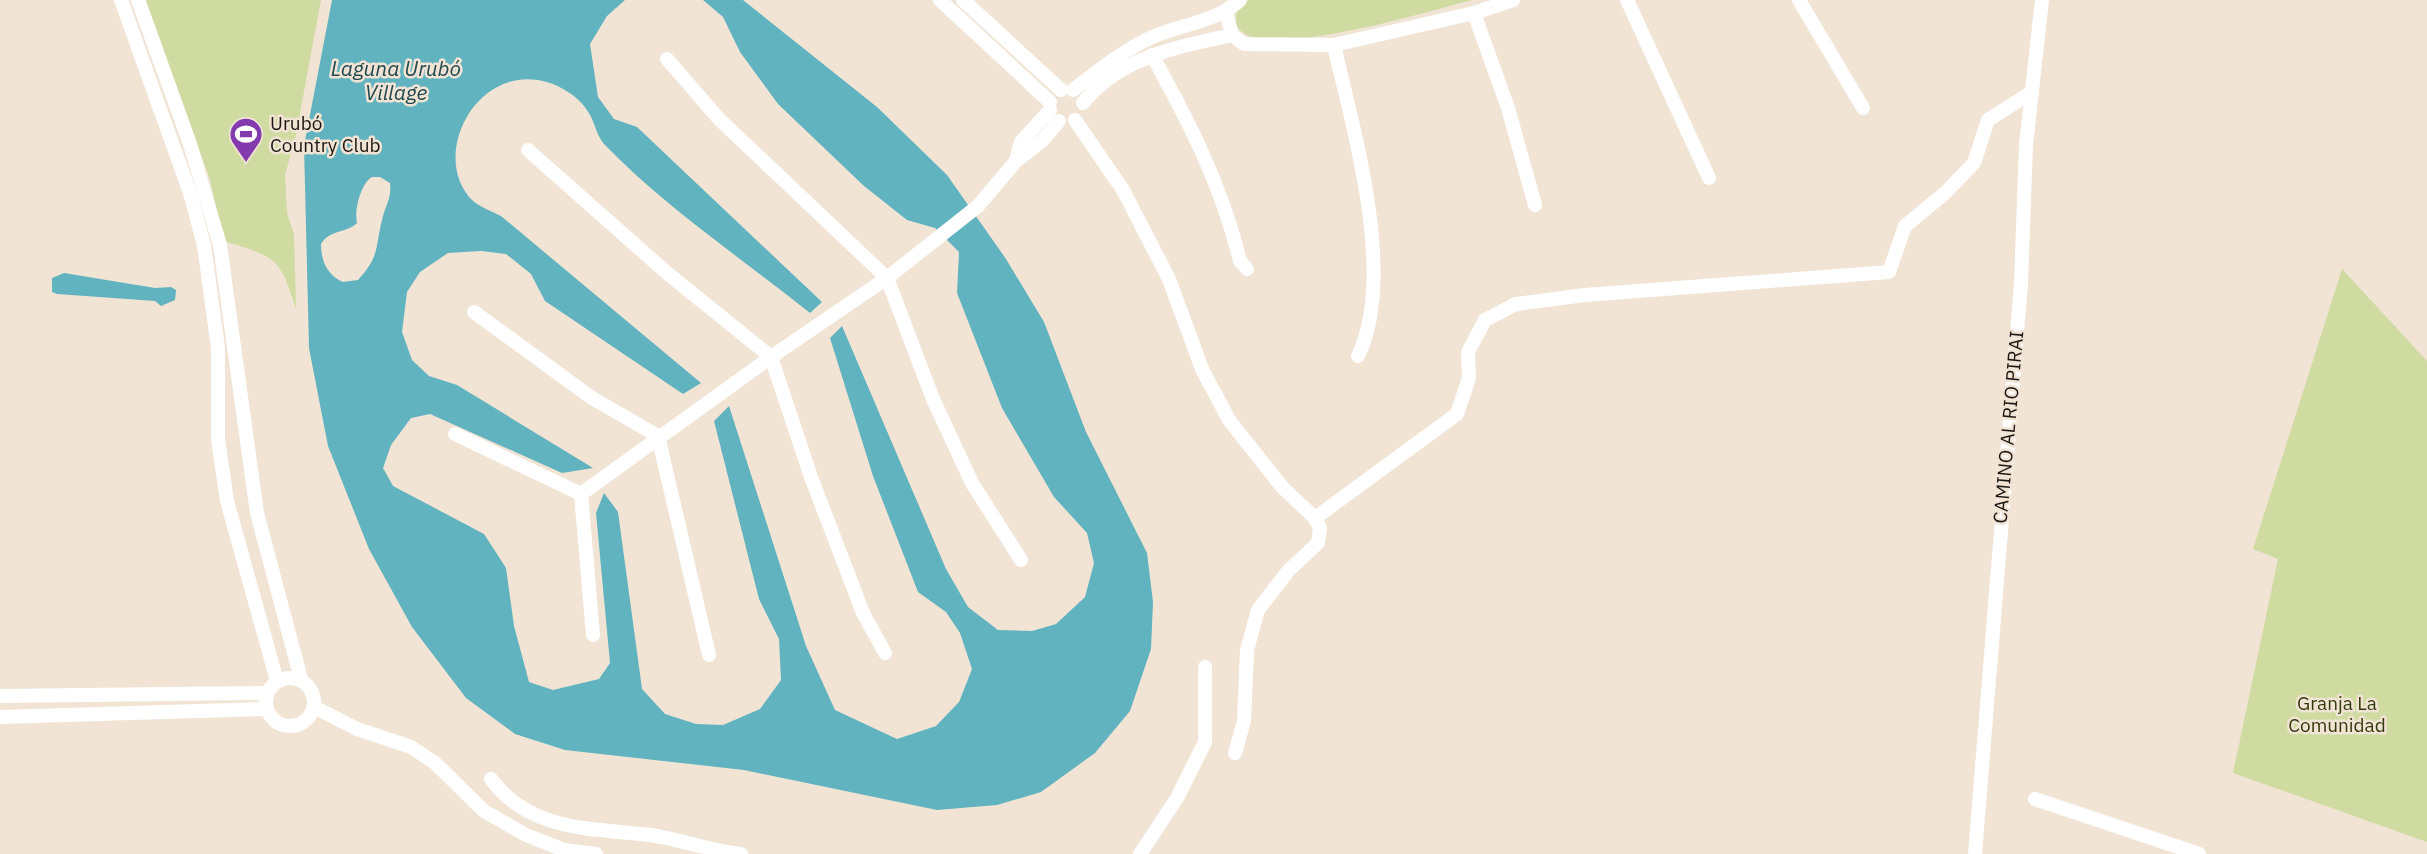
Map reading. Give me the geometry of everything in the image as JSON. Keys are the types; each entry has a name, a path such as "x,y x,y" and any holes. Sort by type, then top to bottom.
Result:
{"street":[{"path":"121,0 165,120 204,245 218,348 218,439 227,501 277,681"},
{"path":"138,0 180,116 220,245 257,513 300,679"},
{"path":"940,0 1053,111 1075,120 1123,190 1169,279 1202,369 1229,420 1283,488 1315,518 1320,528 1318,543 1287,571 1258,610 1247,650 1244,721 1235,753"},
{"path":"963,0 1083,103"},
{"path":"581,494 658,436 887,278 974,210 1016,161 1021,142 1053,111 1067,90 1110,60 1152,37 1226,13 1240,0"},
{"path":"1226,13 1231,35 1244,44 1334,45 1474,13 1513,0"},
{"path":"1628,0 1709,178"},
{"path":"1799,0 1863,108"},
{"name":"CAMINO AL RIO PIRAI","path":"1975,854 2021,283 2026,145 2042,0"},
{"path":"1474,13 1508,108 1535,205"},
{"path":"1075,120 1082,113 1083,103 1097,87 1130,64 1152,55 1231,35"},
{"path":"1334,45 1369,209 1373,278 1368,335 1358,356"},
{"path":"1152,55 1206,157 1220,190 1240,261 1247,269"},
{"path":"667,59 719,119 887,278 933,399 972,483 1021,560"},
{"path":"1315,518 1457,414 1469,379 1468,352 1485,320 1516,304 1585,295 1888,272 1905,226 1946,192 1974,163 1988,120 2032,92"},
{"path":"165,120 180,116"},
{"path":"528,150 667,273 771,357 811,477 863,612 885,653"},
{"path":"474,312 592,398 658,436 709,655"},
{"path":"455,434 581,494"},
{"path":"581,494 593,635"},
{"path":"1140,853 1177,797 1205,742 1205,667"},
{"path":"293,677 300,679 312,691 314,707 305,721 291,726 276,721 267,709 267,693 277,681 293,677"},
{"path":"0,696 44,693 267,693"},
{"path":"314,707 357,729 411,747 435,763 484,811 526,835 564,850 596,854"},
{"path":"0,717 44,713 267,709"},
{"path":"491,779 502,794 548,820 586,831 651,835 741,854"},
{"path":"2035,799 2199,854"}],"green space":[{"name":"Urubó Country Club","path":"146,0 321,0 296,135 285,175 287,213 294,234 296,309 285,278 273,261 255,251 224,241 210,180"},
{"path":"1248,0 1472,0 1345,32 1272,40 1247,35 1236,22 1239,9"},
{"name":"Granja La Comunidad","path":"2342,269 2427,361 2427,842 2233,773 2278,559 2253,549"}],"water":[{"name":"Laguna Urubó Village","path":"332,0 625,0 607,16 590,44 598,97 614,119 637,127 822,302 810,313 652,190 604,144 586,108 568,92 538,80 514,81 494,89 477,103 465,121 457,142 456,163 461,183 473,201 501,216 701,383 683,394 545,301 531,274 506,254 481,251 448,253 420,272 407,292 402,332 412,360 429,376 457,385 593,468 562,473 430,414 411,418 391,445 383,468 393,486 484,534 506,568 514,626 529,682 553,690 599,679 610,663 596,513 604,493 618,512 642,689 665,714 696,724 723,725 760,709 781,680 779,639 759,599 714,421 729,406 806,646 835,710 897,739 936,726 959,702 972,669 960,633 946,612 918,592 873,476 830,338 842,326 946,569 968,607 998,630 1032,631 1056,624 1085,597 1094,563 1087,533 1054,497 1002,408 957,293 959,252 935,228 907,220 864,186 778,104 740,52 723,17 703,0 743,0 877,107 947,175 1006,259 1044,322 1086,432 1147,553 1153,602 1151,649 1130,711 1095,753 1041,792 997,805 937,810 744,770 565,750 515,734 466,698 412,627 369,549 328,446 309,348 304,146","holes":["380,177 390,183 390,193 373,258 358,280 343,282 333,276 326,267 321,244 329,236 357,223 359,197 368,180"]},
{"path":"64,273 155,288 171,287 176,290 175,300 161,306 155,301 52,292 52,278"}],"place":[{"name":"Urubó Country Club","path":"246,164"}]}
